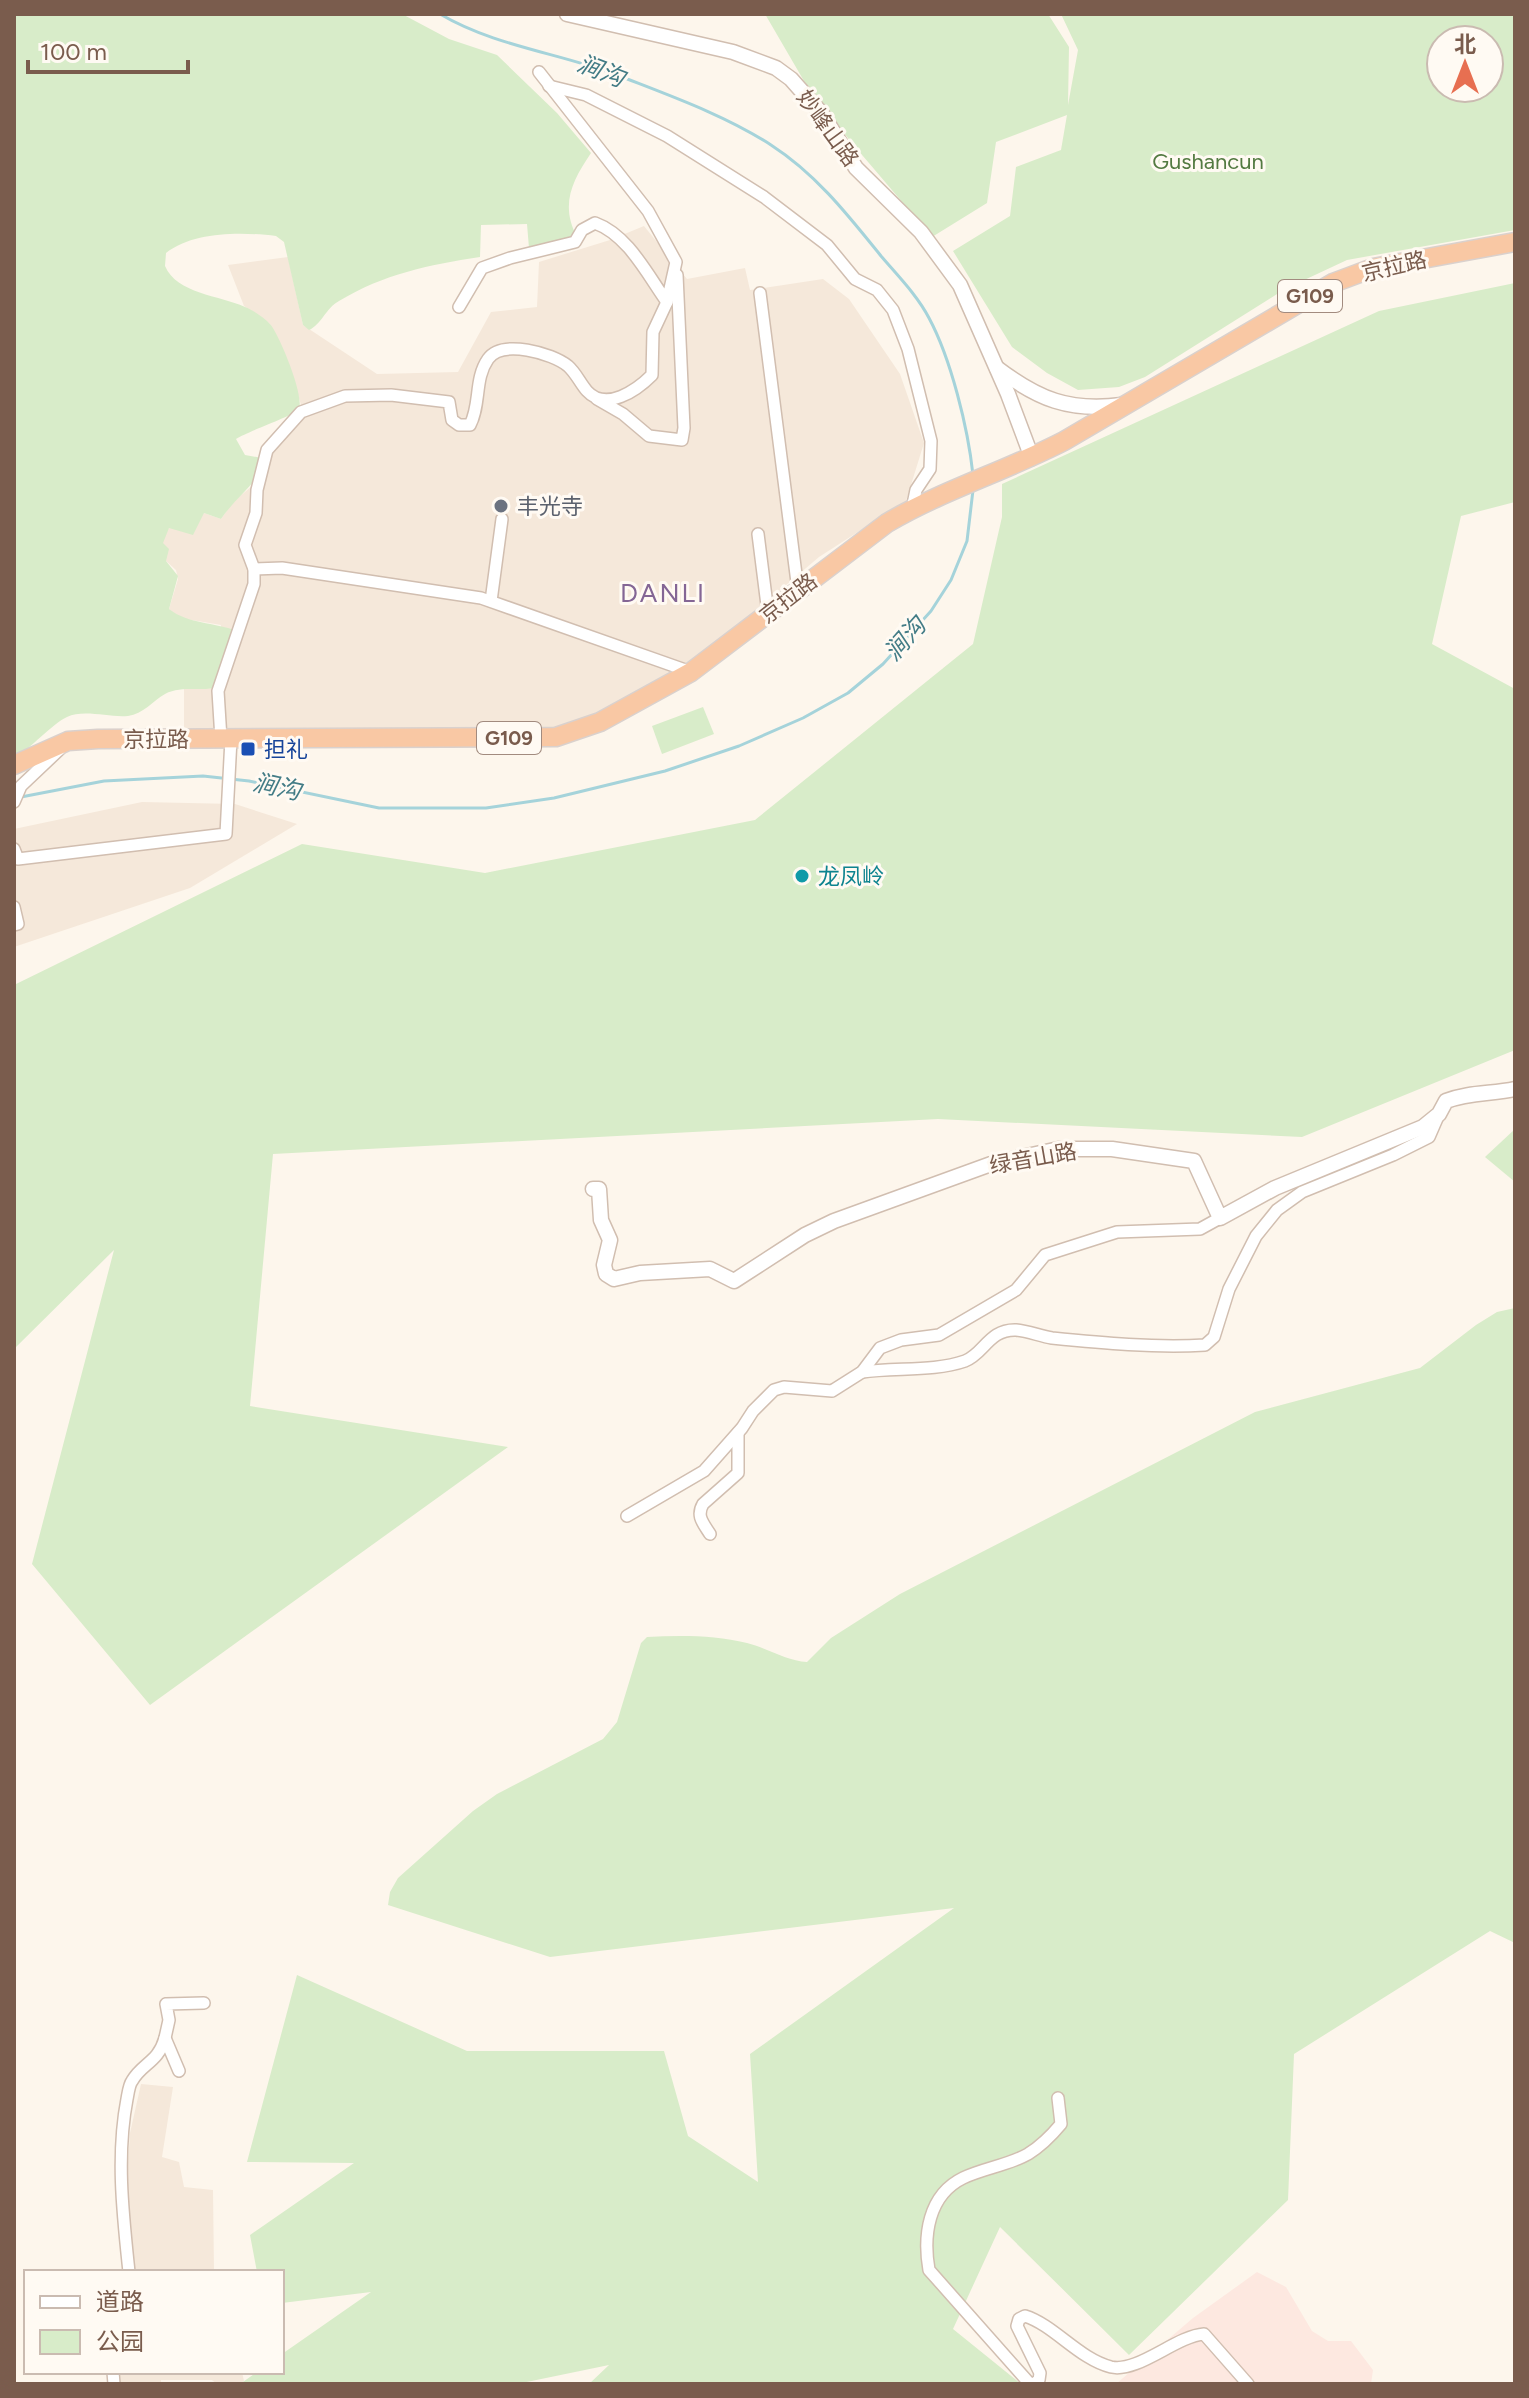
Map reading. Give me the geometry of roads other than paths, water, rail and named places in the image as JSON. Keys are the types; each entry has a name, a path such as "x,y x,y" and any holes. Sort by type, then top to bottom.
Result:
{"highway":[{"name":"京拉路","path":"14,765 68,741 556,737 600,722 691,672 861,540 912,509 1027,460 1333,283 1373,268 1515,242"}],"street":[{"name":"妙峰山路","path":"567,14 733,52 776,68 791,79 822,114 856,168 921,232 960,285 996,368 1027,460"},
{"path":"15,853 18,859 226,834 231,762 218,691 254,584 254,569 245,545 256,513 257,490 267,450 301,412 345,396 391,395 449,402 452,420 459,425 470,425 481,373 490,356 505,349 524,349 566,364 588,392 623,414 649,436 682,440 684,428 676,262 648,211 539,72"},
{"path":"549,86 586,95 667,136 764,197 827,245 855,279 877,290 893,310 908,349 931,441 930,469 916,490 912,509"},
{"path":"459,307 482,268 575,242 582,230 595,223 610,228 626,244 667,302"},
{"path":"597,399 621,397 637,390 652,375 653,332 667,302 676,262"},
{"path":"760,293 798,590"},
{"path":"996,368 1030,391 1057,403 1092,408 1126,405"},
{"path":"491,601 502,519"},
{"path":"758,534 768,613"},
{"path":"254,569 282,568 491,601 691,672"},
{"path":"14,802 21,786 68,741"},
{"path":"14,907 18,924 14,925"},
{"path":"862,1372 953,1365 971,1358 997,1334 1014,1330 1050,1338 1205,1345 1214,1337 1229,1289 1256,1236 1277,1210 1302,1192 1429,1137 1446,1101 1464,1094 1499,1093 1515,1089"},
{"path":"627,1516 704,1471 774,1390 784,1387 832,1391 862,1372 880,1348 901,1340 939,1335 1016,1290 1045,1255 1117,1232 1200,1229 1275,1188 1423,1127 1439,1114"},
{"name":"绿音山路","path":"593,1189 599,1189 601,1220 610,1240 604,1265 606,1274 614,1279 640,1273 710,1269 734,1281 805,1235 834,1221 991,1164 1059,1149 1112,1149 1194,1161 1220,1218"},
{"path":"710,1534 699,1511 738,1473 738,1433"},
{"path":"129,2270 122,2197 122,2125 131,2082 162,2049 169,2020 166,2004 204,2003"},
{"path":"165,2038 179,2071"},
{"path":"1058,2098 1061,2124 1045,2142 1026,2155 961,2179 938,2198 927,2228 925,2250 929,2270 1032,2384 1039,2380 1040,2373 1017,2326 1019,2319 1025,2316 1037,2319 1082,2353 1113,2368 1142,2361 1192,2335 1204,2334 1248,2384"}],"waterway":[{"name":"涧沟","path":"440,14 504,42 595,67 696,106 753,134 803,169 856,225 929,318 957,394 973,475"},
{"name":"涧沟","path":"21,797 104,781 203,776 249,781 379,808 486,808 554,798 665,771 739,746 803,718 848,693 883,664 931,611 951,580 967,541 973,490"}],"place":[{"name":"丰光寺","path":"501,506"},
{"name":"担礼","path":"248,749"},
{"name":"龙凤岭","path":"802,876"}],"district":[{"name":"DANLI","path":"663,593"}],"park label":[{"name":"Gushancun","path":"1208,161"}]}
